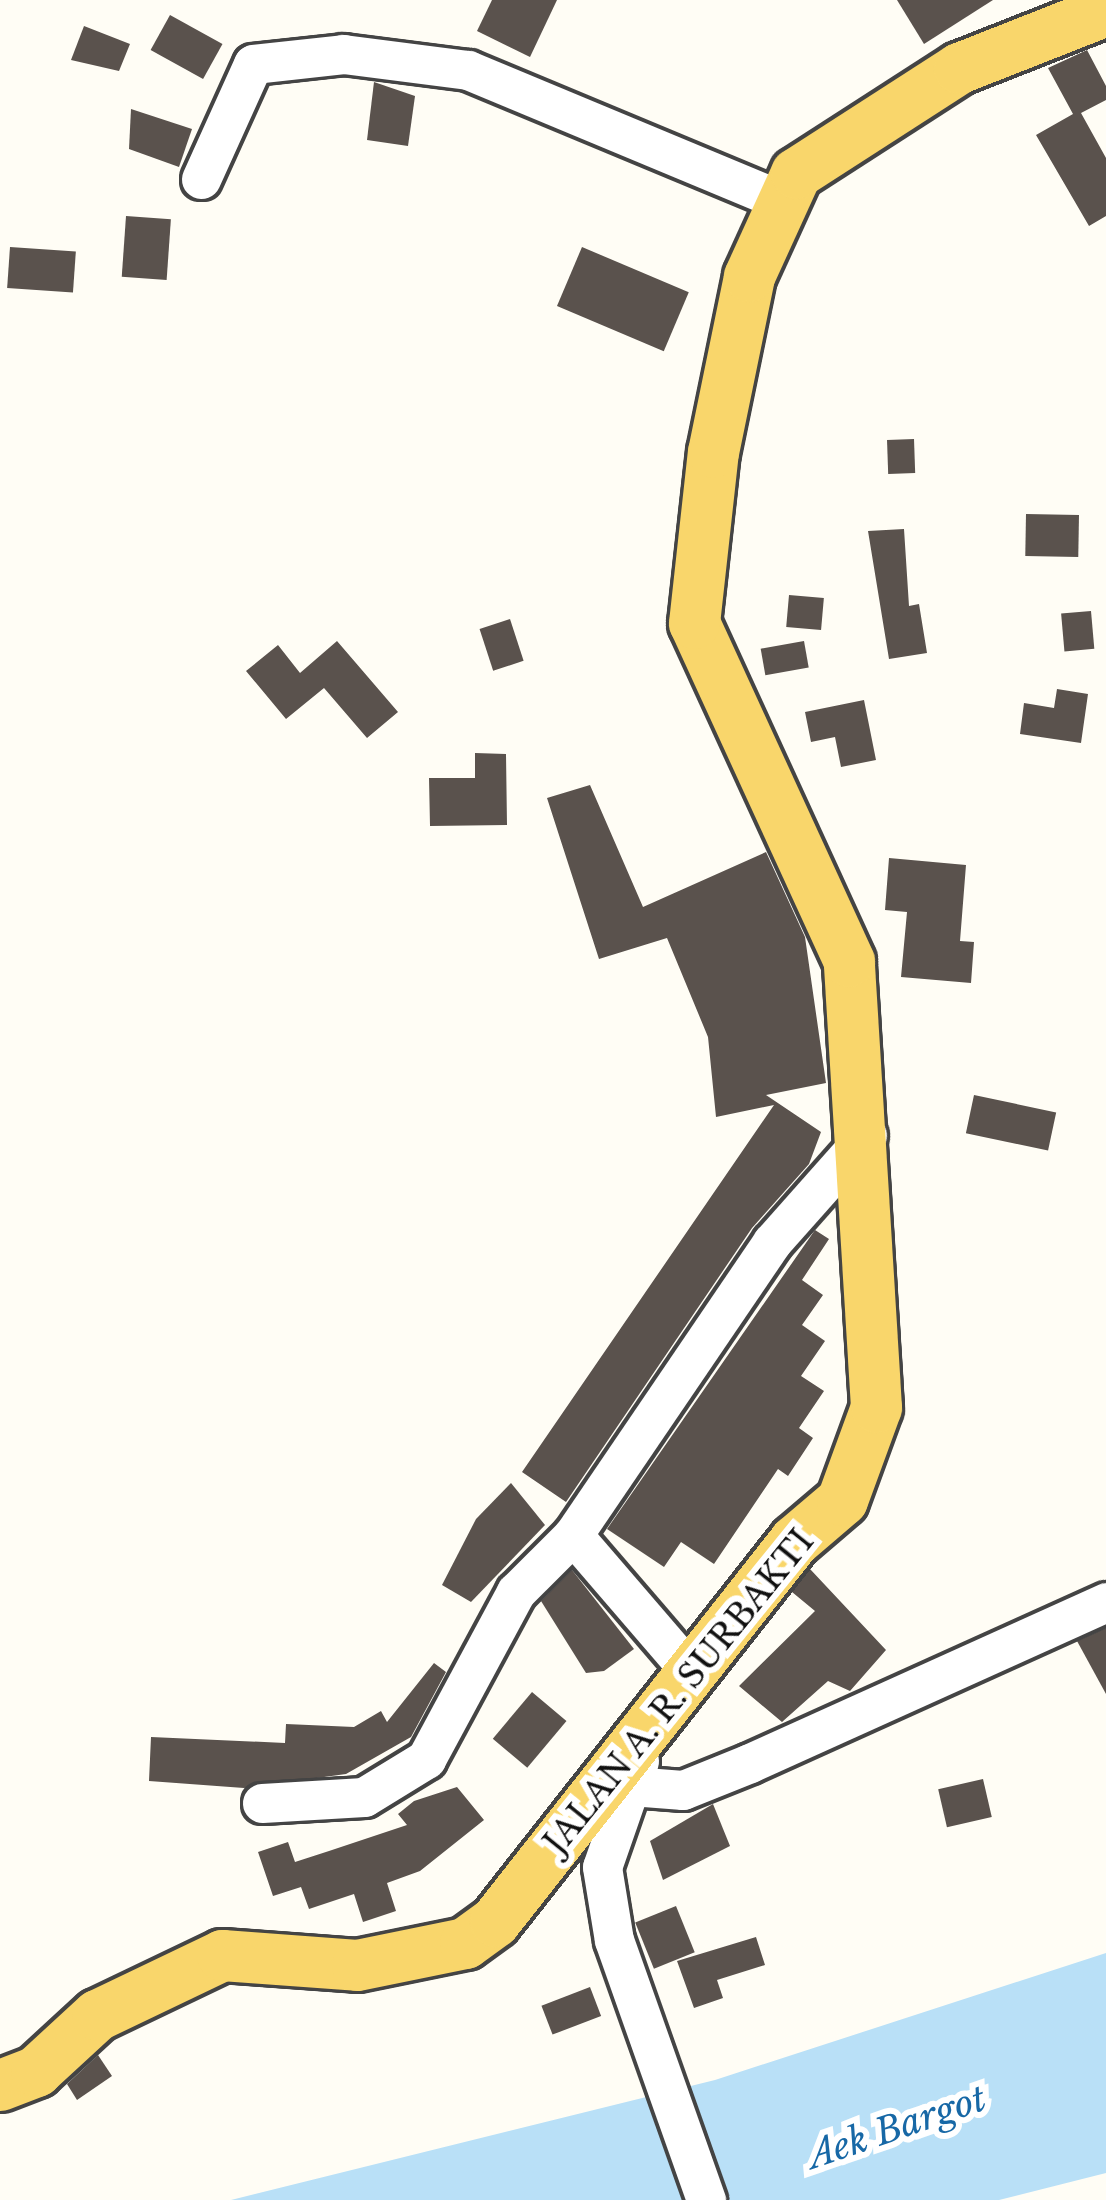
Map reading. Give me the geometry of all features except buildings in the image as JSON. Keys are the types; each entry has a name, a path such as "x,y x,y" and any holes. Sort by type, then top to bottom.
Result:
{"main road":[{"name":"JALAN A. R. SURBAKTI","path":"0,2085 36,2071 97,2015 222,1955 357,1965 465,1943 495,1921 794,1541 842,1500 867,1445 876,1407 867,1135 849,961 713,677 690,585 749,276 780,200 847,132 959,68 1106,10"}],"street":[{"path":"201,179 253,64 344,54 468,70 780,200"},
{"path":"262,1804 400,1784 456,1717 516,1592 573,1534 736,1290 867,1135"},
{"path":"573,1534 691,1672"},
{"path":"632,1786 682,1790 1106,1602"},
{"path":"650,1726 602,1867 652,2053 706,2200"}],"water":[{"name":"Aek Bargot","path":"1106,1953 1106,2173 999,2200 231,2200 715,2080"}]}
